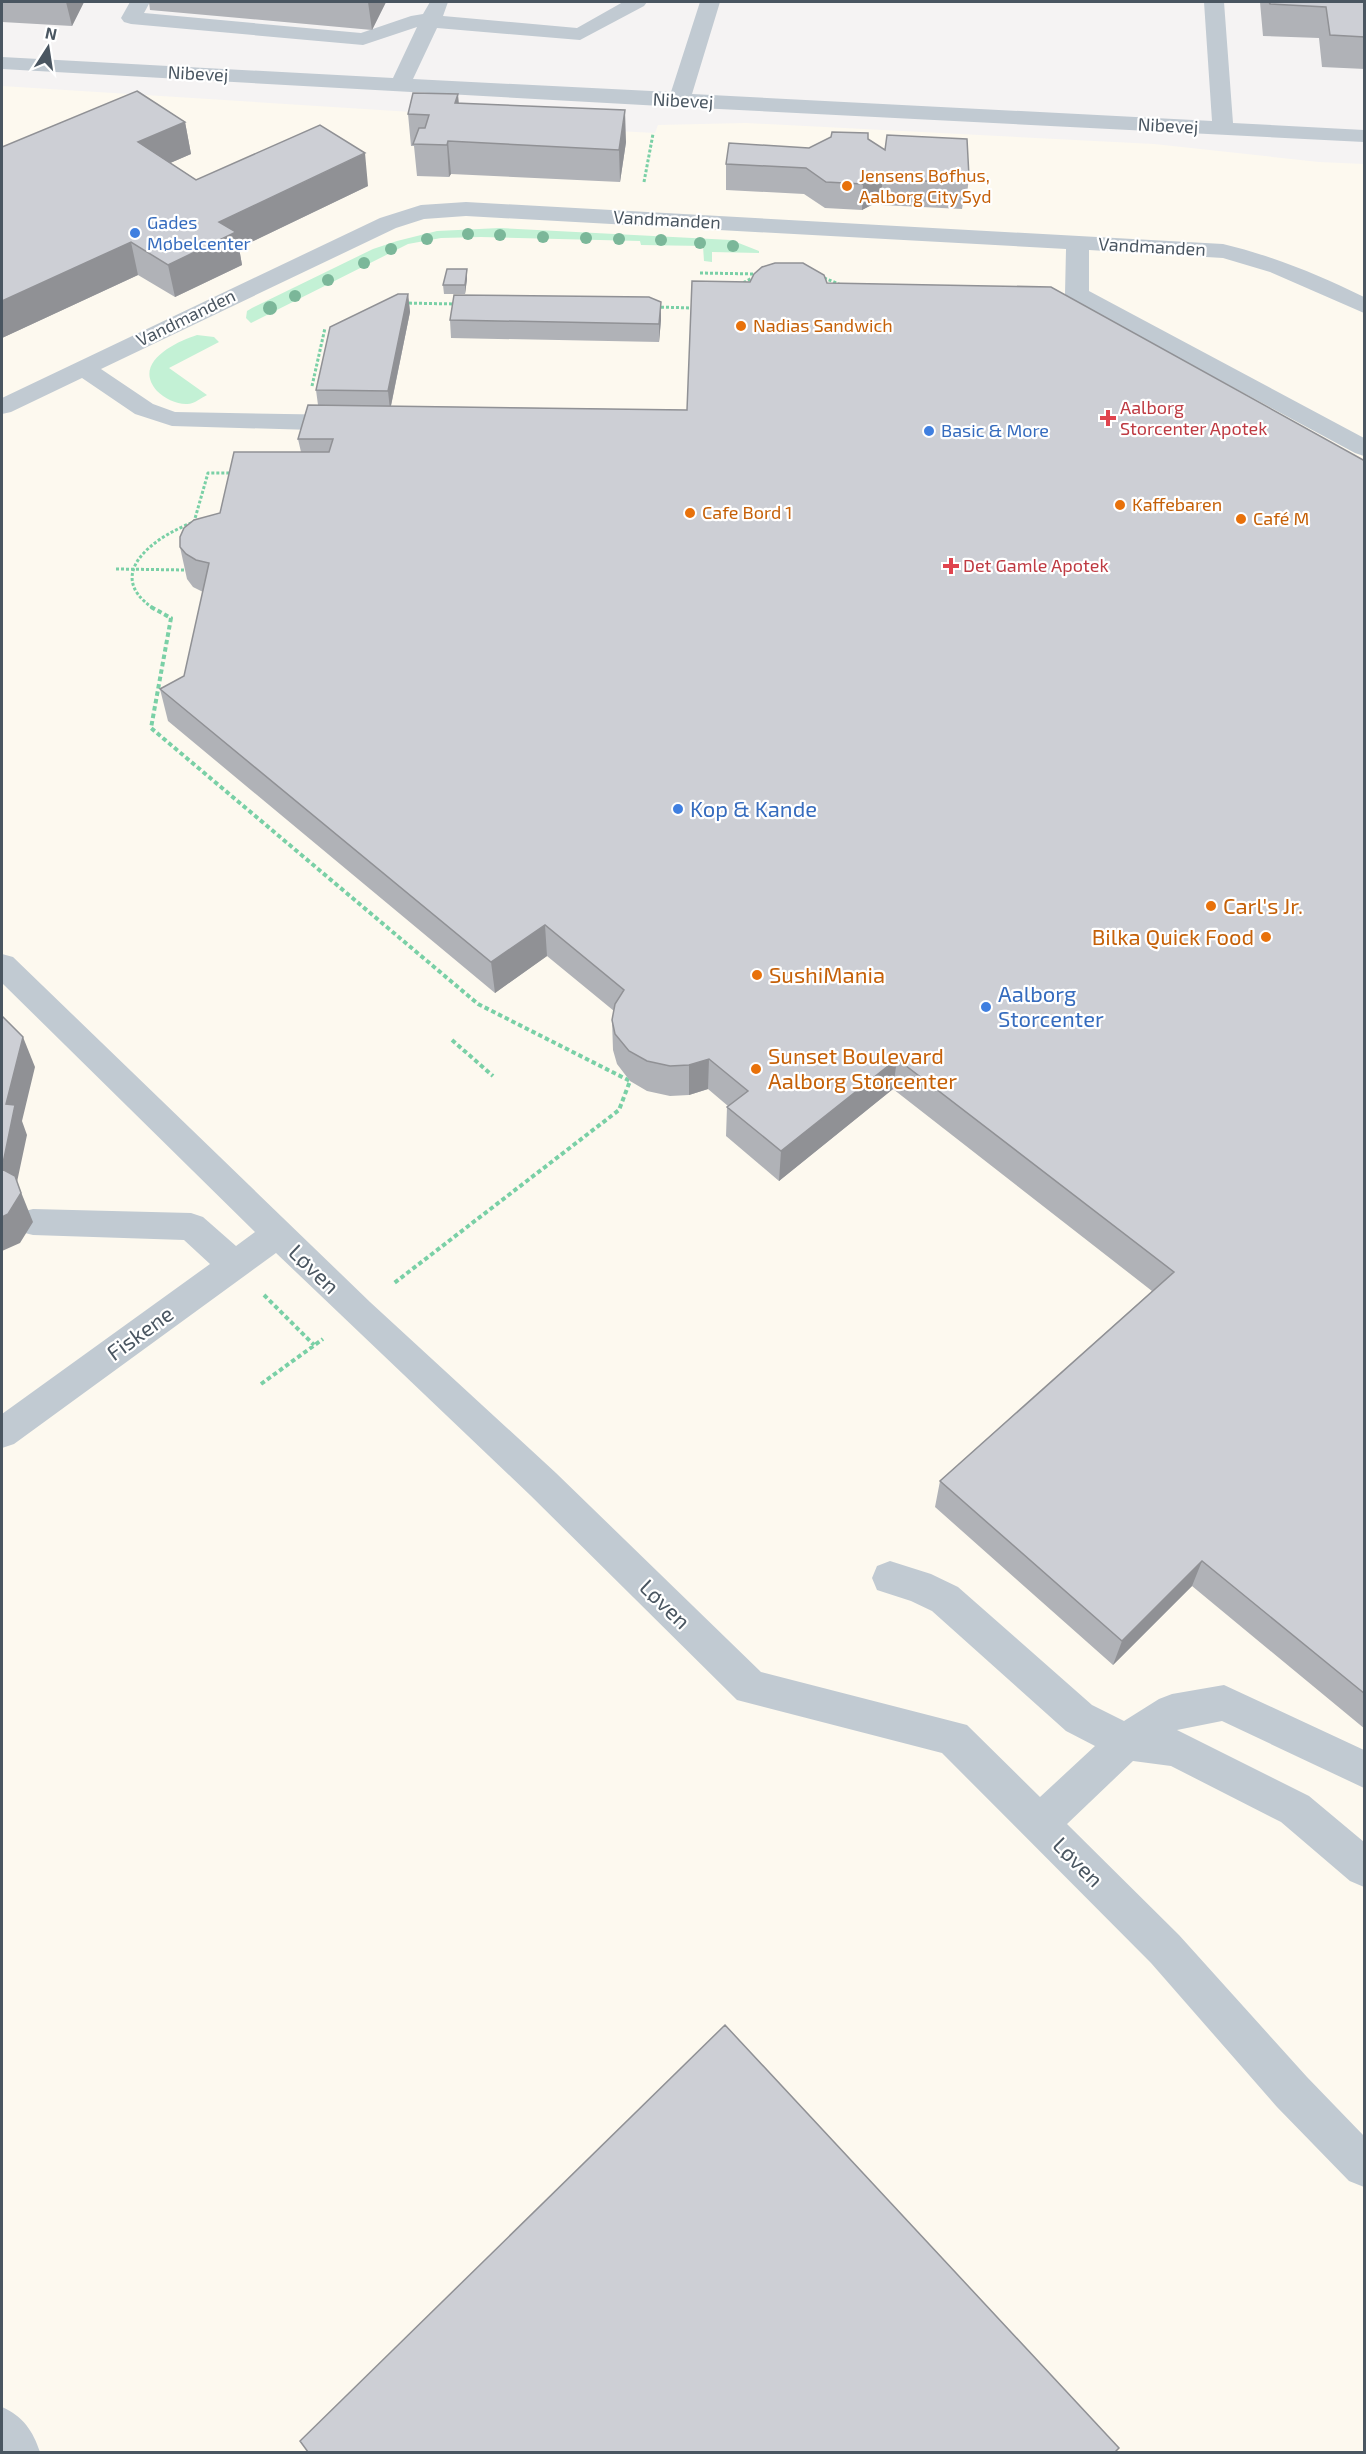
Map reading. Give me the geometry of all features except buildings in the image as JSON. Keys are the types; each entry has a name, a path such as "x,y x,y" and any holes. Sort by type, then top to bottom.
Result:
{"street":[{"path":"140,2 131,18 363,39 418,20 580,34 637,2"},
{"path":"400,85 440,2"},
{"path":"669,100 710,2"},
{"path":"1214,2 1223,129"},
{"name":"Nibevej","path":"2,63 1365,136"},
{"name":"Vandmanden","path":"2,407 377,228 421,212 466,209 638,219 991,228 1078,243 1223,251 1247,256 1289,270 1365,306"},
{"path":"1078,243 1077,294 1365,448"},
{"path":"84,368 144,409 172,419 375,423"},
{"name":"Løven","path":"2,965 358,1312 543,1484 750,1687 953,1738 1165,1949 1292,2092 1365,2166"},
{"path":"33,1222 191,1227 234,1265"},
{"name":"Fiskene","path":"2,1433 278,1234"},
{"path":"890,1578 918,1586 945,1599 1079,1718 1126,1742 1175,1749 1295,1809 1365,1867"},
{"path":"1040,1824 1126,1742 1172,1712 1224,1704 1365,1769"},
{"path":"2,2430 16,2452"}],"path":[{"path":"638,219 669,100"},
{"path":"700,273 761,274 742,282 736,288"},
{"path":"820,277 848,288"},
{"path":"400,303 458,304"},
{"path":"646,307 694,308"},
{"path":"304,422 325,328"},
{"path":"240,473 208,472 194,522 177,527 158,538 144,550 135,569 133,583 138,595 153,608 171,618 151,728 478,1004 630,1081 619,1110 393,1285"},
{"path":"116,568 187,570"},
{"path":"452,1040 493,1076"},
{"path":"234,1265 315,1345"},
{"path":"261,1384 358,1312"}],"shaded area":[{"path":"2,86 617,125 617,131 655,133 658,125 746,123 1154,144 1319,162 1364,164 1364,2452 2,2452"}],"green space":[{"path":"500,228 731,240 759,251 759,253 712,252 712,262 704,261 703,246 641,245 640,241 441,238 408,244 251,323 246,318 247,311 252,308 373,249 437,231"},
{"path":"197,335 214,337 219,342 169,368 207,395 191,403 178,403 157,391 151,381 150,371 159,355 168,348"}],"place":[{"name":"Jensens Bøfhus, Aalborg City Syd","path":"847,186"},
{"name":"Gades Møbelcenter","path":"135,233"},
{"name":"Nadias Sandwich","path":"741,326"},
{"name":"Aalborg Storcenter Apotek","path":"1108,418"},
{"name":"Basic & More","path":"929,431"},
{"name":"Kaffebaren","path":"1120,505"},
{"name":"Cafe Bord 1","path":"690,513"},
{"name":"Café M","path":"1241,519"},
{"name":"Det Gamle Apotek","path":"951,566"},
{"name":"Kop & Kande","path":"678,809"},
{"name":"Carl's Jr.","path":"1211,906"},
{"name":"Bilka Quick Food","path":"1266,937"},
{"name":"SushiMania","path":"757,975"},
{"name":"Aalborg Storcenter","path":"986,1007"},
{"name":"Sunset Boulevard Aalborg Storcenter","path":"756,1069"}]}
